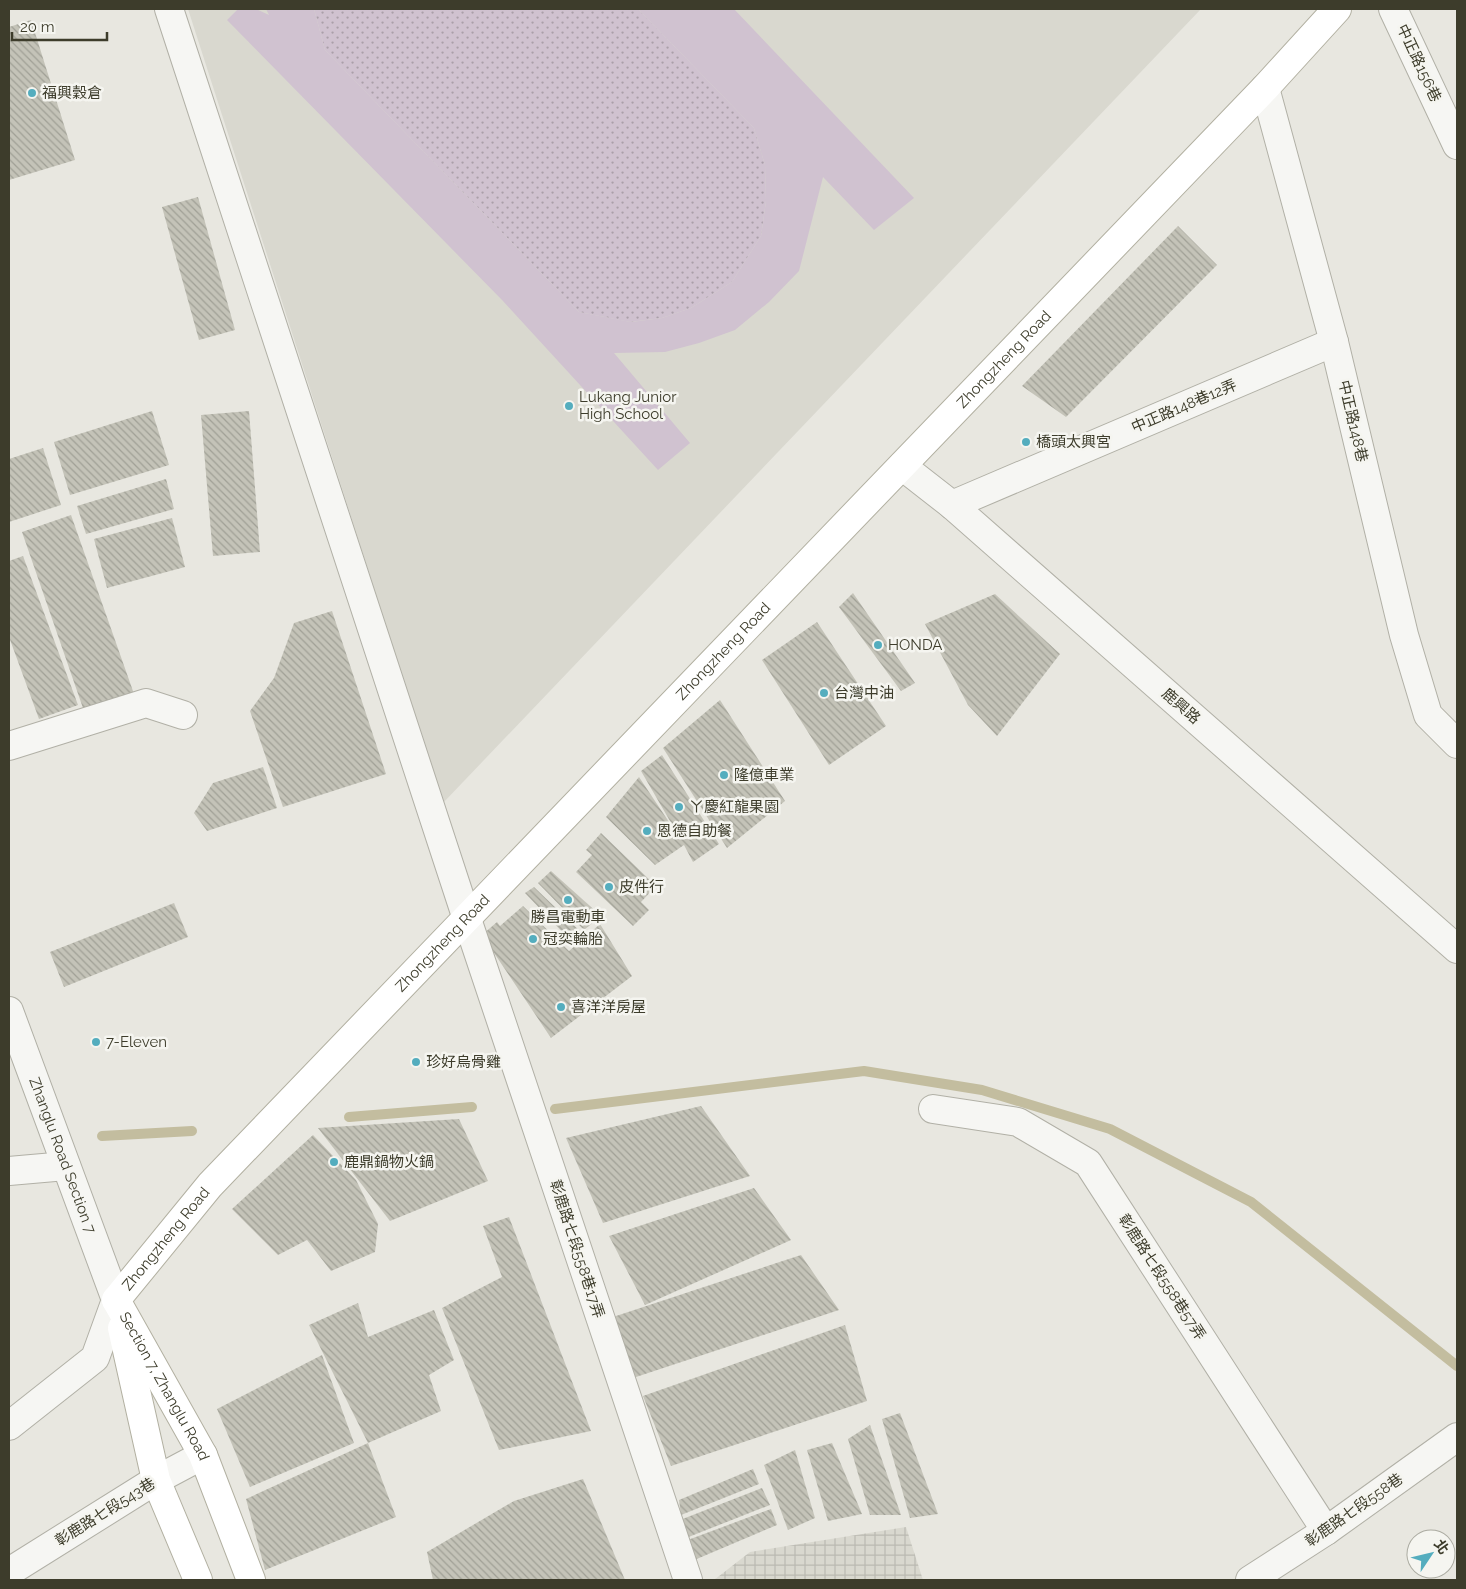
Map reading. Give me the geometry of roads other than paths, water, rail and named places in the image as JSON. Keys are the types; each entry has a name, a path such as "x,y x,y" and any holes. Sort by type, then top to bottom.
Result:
{"main road":[{"name":"Zhongzheng Road","path":"116,1300 210,1185 1265,88 1337,9"},
{"name":"Section 7, Zhanglu Road","path":"116,1300 203,1455 251,1580"},
{"name":"Section 7, Zhanglu Road","path":"116,1300 156,1480 198,1580"}],"street":[{"name":"彰鹿路七段558巷17弄","path":"169,9 467,918 688,1580"},
{"name":"中正路156巷","path":"1393,9 1457,145"},
{"name":"中正路148巷","path":"1265,88 1334,342 1404,636 1428,715 1457,744"},
{"name":"中正路148巷12弄","path":"952,505 1334,342"},
{"name":"鹿興路","path":"902,466 952,505 1457,949"},
{"path":"9,746 146,703 183,715"},
{"name":"Zhanglu Road Section 7","path":"9,1011 116,1300"},
{"name":"彰鹿路七段558巷57弄","path":"933,1109 1018,1122 1088,1163 1326,1531"},
{"path":"9,1171 66,1166"},
{"path":"9,1426 95,1358 116,1300"},
{"name":"彰鹿路七段558巷","path":"1250,1580 1326,1531 1457,1437"},
{"name":"彰鹿路七段543巷","path":"9,1572 156,1480 203,1455"}],"waterway":[{"path":"555,1109 864,1071 982,1090 1110,1129 1251,1202 1457,1366"},
{"path":"349,1117 472,1107"},
{"path":"102,1136 192,1131"}],"place":[{"name":"福興穀倉","path":"32,93"},
{"name":"Lukang Junior High School","path":"569,406"},
{"name":"橋頭太興宮","path":"1026,442"},
{"name":"HONDA","path":"878,645"},
{"name":"台灣中油","path":"824,693"},
{"name":"隆億車業","path":"724,775"},
{"name":"ㄚ慶紅龍果園","path":"679,807"},
{"name":"恩德自助餐","path":"647,831"},
{"name":"皮件行","path":"609,887"},
{"name":"勝昌電動車","path":"568,900"},
{"name":"冠奕輪胎","path":"533,939"},
{"name":"喜洋洋房屋","path":"561,1007"},
{"name":"7-Eleven","path":"96,1042"},
{"name":"珍好烏骨雞","path":"416,1062"},
{"name":"鹿鼎鍋物火鍋","path":"334,1162"}]}
